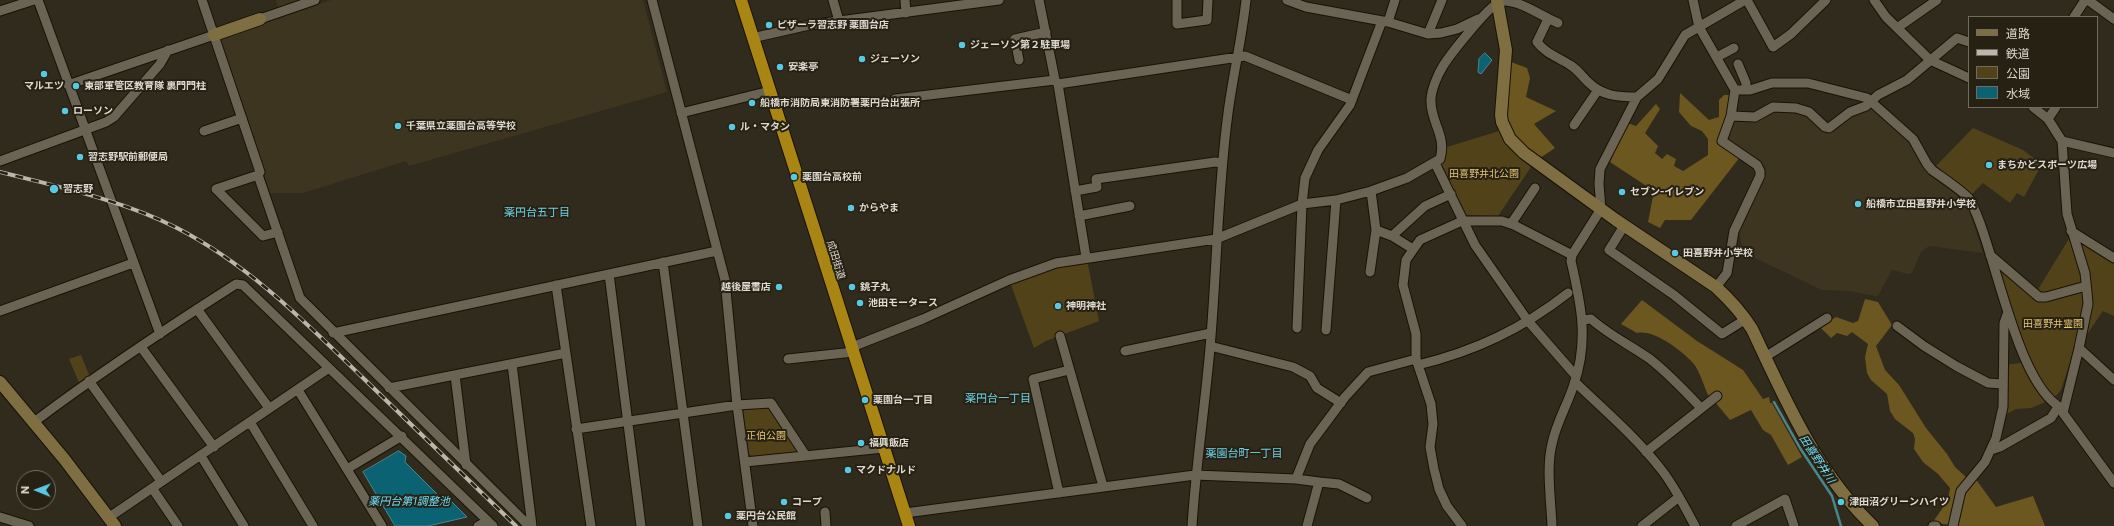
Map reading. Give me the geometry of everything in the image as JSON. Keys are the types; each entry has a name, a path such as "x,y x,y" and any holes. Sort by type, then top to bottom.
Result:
{"highway":[{"name":"成田街道","path":"741,0 909,526"}],"street":[{"path":"0,11 34,0"},
{"path":"38,0 68,86 160,334"},
{"path":"202,0 260,172 258,175 300,298 333,333 531,526"},
{"path":"68,86 315,0"},
{"path":"652,0 725,280 737,405 753,526"},
{"path":"833,0 839,21"},
{"path":"905,0 906,13"},
{"path":"752,38 809,25 999,0"},
{"path":"1039,0 1056,82 1086,257"},
{"path":"1177,0 1176,24 1207,20 1208,0"},
{"path":"1192,526 1195,476 1210,346 1222,163 1246,0"},
{"path":"1297,328 1302,204 1306,178 1313,160 1352,100 1395,0"},
{"path":"1428,34 1442,0"},
{"path":"1692,0 1699,27 1735,90 1731,116 1722,141 1756,166 1760,171 1760,176 1734,232 1727,273 1716,287"},
{"path":"1552,526 1550,469 1551,444 1576,379 1581,355 1583,320 1571,261 1572,255 1601,209 1598,184 1600,169 1637,97 1658,79 1685,35 1746,0 1773,47 1791,34 1826,0"},
{"path":"1874,0 1886,18 1930,60 1968,78"},
{"path":"1897,28 1937,0"},
{"path":"2075,16 2087,0 2114,19"},
{"path":"1290,1 1306,8 1385,22 1428,34 1441,33 1457,29 1480,19"},
{"path":"1498,1 1506,50 1500,106 1505,130 1516,146 1524,154 1624,226 1716,287 1728,298 1746,319 1784,398 1809,444 1837,486 1873,526"},
{"path":"788,359 853,350 1009,280 1056,263 1086,257 1216,239 1302,204 1336,200 1371,191 1407,178 1440,159 1443,142 1430,98 1443,66 1480,19 1498,1 1507,1 1520,4 1558,23"},
{"path":"1548,19 1537,42 1544,51 1574,67 1598,90 1613,96 1637,97"},
{"path":"1019,60 1015,39 1046,32"},
{"path":"1731,116 1755,117 1773,107 1796,108 1809,112 1828,128 1850,112 1907,80 1957,38 1968,42"},
{"path":"1716,57 1734,48"},
{"path":"0,161 106,122 114,117 160,64 168,50"},
{"path":"895,99 1056,82 1245,56 1352,100"},
{"path":"1738,64 1746,82 1746,90"},
{"path":"1735,90 1746,90 1772,83 1808,83 1867,98 1913,139 1932,170 1970,198 2008,312 2034,379 2060,408 2065,417 2114,483"},
{"path":"1574,125 1598,90"},
{"path":"681,113 770,91"},
{"path":"1991,450 2000,447 2051,418 2060,408 2079,348 2088,304 2085,273 2067,214 2062,141 2048,119 2034,108"},
{"path":"2048,119 2055,108"},
{"path":"204,131 242,118"},
{"path":"2062,141 2114,153"},
{"path":"1075,191 1097,187 1096,179 1215,162 1222,163"},
{"path":"1435,163 1475,246 1494,270 1528,321 1576,379 1646,452 1663,472 1695,526"},
{"path":"258,175 216,189 263,236 278,232"},
{"path":"1511,224 1535,188"},
{"path":"1370,272 1376,230 1371,191"},
{"path":"1392,236 1425,206 1451,194"},
{"path":"1326,330 1336,200"},
{"path":"1079,216 1130,206"},
{"path":"1462,526 1447,506 1439,489 1430,447 1433,424 1431,404 1426,384 1417,362 1416,334 1403,285 1406,260 1420,240 1462,221 1502,221 1530,232 1572,255"},
{"path":"1624,226 1608,250 1674,296 1722,334 1746,319"},
{"path":"1376,230 1392,236 1413,249"},
{"path":"2071,230 2114,258"},
{"path":"333,333 717,251"},
{"path":"1990,256 2039,297 2046,297 2086,286"},
{"path":"663,262 698,526"},
{"path":"0,311 133,263"},
{"path":"609,274 641,526"},
{"path":"34,422 89,381 197,309 236,284 243,285 402,436 490,523"},
{"path":"556,285 591,526"},
{"path":"1296,479 1310,444 1341,403 1368,372 1469,351 1528,321 1568,293"},
{"path":"197,309 269,408"},
{"path":"1953,526 1961,491 1985,462 1991,450 2002,407 2004,323 2008,312"},
{"path":"1765,357 1827,318"},
{"path":"1583,320 1591,319 1601,328 1650,360 1685,390 1701,408"},
{"path":"1898,326 1924,346 1956,366 1988,383 2002,384"},
{"path":"1124,351 1211,333"},
{"path":"1060,336 1103,486"},
{"path":"1210,346 1293,367 1310,376 1316,388 1341,403"},
{"path":"141,347 214,447"},
{"path":"2079,348 2114,380"},
{"path":"389,388 566,353"},
{"path":"512,364 531,526"},
{"path":"0,382 34,422 111,522 161,481 201,456 329,368"},
{"path":"1059,493 1033,379 1069,370"},
{"path":"455,375 466,464"},
{"path":"89,381 161,481"},
{"path":"298,390 382,526"},
{"path":"1646,452 1717,396"},
{"path":"576,429 737,405 770,403 806,456"},
{"path":"250,422 313,526"},
{"path":"348,469 402,436"},
{"path":"745,462 884,448"},
{"path":"201,456 244,526"},
{"path":"905,513 1103,486 1195,476 1296,479 1339,484 1367,498"},
{"path":"1307,526 1319,482"},
{"path":"152,488 178,526"},
{"path":"1642,526 1679,497"},
{"path":"1736,526 1785,499 1794,526"},
{"path":"825,512 826,526"},
{"path":"0,516 29,526"},
{"path":"478,526 490,523"}],"shaded area":[{"path":"276,0 299,0 278,8"},
{"name":"千葉県立薬園台高等学校","path":"331,0 643,0 667,92 409,166 406,161 303,193 270,193 219,39"},
{"path":"1511,62 1527,68 1530,78 1526,97 1556,111 1534,124 1555,148 1540,158 1520,143 1513,134 1509,125 1506,104"},
{"path":"1680,93 1709,120 1719,117 1719,100 1724,95 1731,95 1728,115 1720,134 1740,157 1691,220 1665,220 1660,228 1648,222 1654,191 1610,162 1627,123 1636,126 1656,104 1660,109 1645,133 1658,146 1655,153 1662,159 1667,154 1676,159 1674,166 1683,171 1708,155 1708,139 1702,131 1691,126 1679,112"},
{"name":"船橋市立田喜野井小学校","path":"1869,108 1875,108 1910,141 1929,173 1966,201 1983,253 1929,246 1921,252 1912,273 1908,274 1892,270 1878,296 1849,291 1822,290 1753,257 1744,257 1739,231 1748,207 1766,170 1724,141 1731,120 1747,122 1755,120 1773,110 1797,112 1808,116 1827,133 1852,115"},
{"path":"1865,299 1878,302 1892,325 1876,346 1885,370 1899,385 1926,428 1947,454 1955,467 1967,478 1950,525 1933,522 1948,500 1950,488 1938,474 1923,462 1914,449 1915,439 1913,433 1895,419 1890,411 1887,394 1871,380 1867,373 1865,357 1868,344 1852,332 1847,336 1837,333 1831,338 1820,327 1836,317 1853,323 1858,321"},
{"path":"1642,300 1697,341 1743,370 1763,399 1769,397 1770,403 1772,403 1802,457 1788,465 1771,435 1763,430 1751,410 1730,420 1715,402 1721,396 1716,391 1709,397 1695,366 1682,353 1667,342 1651,334 1637,333 1621,324"},
{"path":"1975,478 1996,507 2033,496 2045,526 1956,526 1964,492"}],"green space":[{"name":"まちかどスポーツ広場","path":"1973,128 2023,150 2042,164 2024,197 2017,193 2010,203 1983,183 1971,195 1935,167"},
{"name":"田喜野井北公園","path":"1499,131 1510,149 1531,167 1498,216 1463,215 1440,162 1447,147"},
{"name":"田喜野井霊園","path":"2070,237 2080,237 2114,261 2114,316 2103,311 2072,356 2061,390 2053,399 2031,408 2016,409 2003,416 2005,365 2028,362 1997,265 2034,296"},
{"path":"1087,259 1099,321 1046,341 1034,348 1010,282 1058,265"},
{"path":"81,355 90,377 80,385 69,359"},
{"name":"正伯公園","path":"769,407 798,452 753,457 749,454 743,412 745,408"}],"water":[{"path":"1485,53 1492,60 1481,74 1478,72 1479,59"},
{"name":"薬円台第1調整池","path":"399,451 406,456 405,462 442,499 452,502 467,517 428,526 395,526 363,472"}],"waterway":[{"name":"田喜野井川","path":"1774,402 1800,448 1832,496 1841,526"}],"railway":[{"path":"0,172 90,195 156,218 177,228 228,259 275,295 297,315 516,526"}],"place":[{"name":"ピザーラ習志野 薬園台店","path":"769,25"},
{"name":"ジェーソン第２駐車場","path":"962,45"},
{"name":"ジェーソン","path":"862,59"},
{"name":"安楽亭","path":"780,67"},
{"name":"マルエツ","path":"44,74"},
{"name":"東部軍管区教育隊 裏門門柱","path":"76,86"},
{"name":"船橋市消防局東消防署薬円台出張所","path":"752,103"},
{"name":"ローソン","path":"65,111"},
{"name":"千葉県立薬園台高等学校","path":"398,126"},
{"name":"ル・マタン","path":"732,127"},
{"name":"習志野駅前郵便局","path":"80,157"},
{"name":"まちかどスポーツ広場","path":"1989,165"},
{"name":"薬園台高校前","path":"794,177"},
{"name":"習志野","path":"54,189"},
{"name":"セブン-イレブン","path":"1622,192"},
{"name":"船橋市立田喜野井小学校","path":"1858,204"},
{"name":"からやま","path":"851,208"},
{"name":"田喜野井小学校","path":"1675,253"},
{"name":"越後屋書店","path":"779,287"},
{"name":"銚子丸","path":"852,287"},
{"name":"池田モータース","path":"860,303"},
{"name":"神明神社","path":"1058,306"},
{"name":"薬園台一丁目","path":"865,400"},
{"name":"福興飯店","path":"861,443"},
{"name":"マクドナルド","path":"848,470"},
{"name":"コープ","path":"784,502"},
{"name":"津田沼グリーンハイツ","path":"1841,502"},
{"name":"薬円台公民館","path":"728,516"}],"district":[{"name":"薬円台五丁目","path":"537,212"},
{"name":"薬円台一丁目","path":"998,398"},
{"name":"薬園台町一丁目","path":"1244,453"}]}
